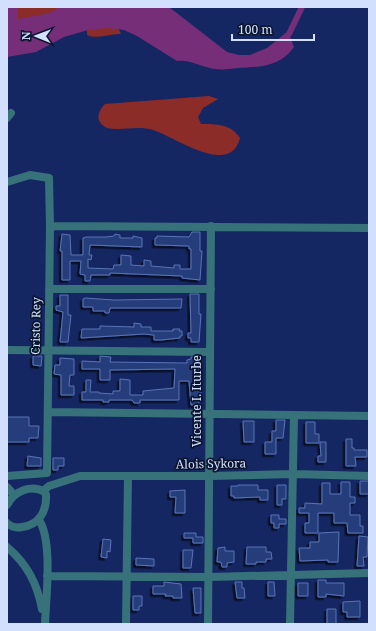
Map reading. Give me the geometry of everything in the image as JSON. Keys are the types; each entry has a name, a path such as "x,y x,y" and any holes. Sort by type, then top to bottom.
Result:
{"street":[{"name":"Cristo Rey","path":"7,182 30,175 49,178 50,226 47,473 7,476"},
{"path":"50,226 369,228"},
{"name":"Vicente I. Iturbe","path":"208,624 210,577 209,414 211,226"},
{"path":"49,289 211,289"},
{"path":"7,350 210,352"},
{"path":"48,412 369,416"},
{"path":"290,624 294,415"},
{"name":"Alois Sykora","path":"44,493 49,486 55,485 74,476 209,476 292,474 369,476"},
{"path":"126,624 128,476"},
{"path":"7,487 14,495"},
{"path":"7,505 14,495 29,490 44,493 45,509 39,520 29,526 21,527 8,525"},
{"path":"39,520 43,525 48,558 45,622"},
{"path":"29,526 44,534"},
{"path":"7,547 20,559 32,575 39,594 45,622"},
{"path":"47,576 210,577 369,573"}],"shaded area":[{"path":"7,7 76,7 7,29"},
{"path":"7,7 17,7 18,19 49,13 61,7 169,7 227,52 239,55 250,55 267,48 281,37 289,34 294,47 282,59 268,65 218,69 186,61 177,61 137,36 124,30 107,28 88,30 64,37 36,52 7,57"},
{"path":"114,19 121,34 99,37 87,35 87,25"},
{"path":"209,96 218,99 203,108 198,117 201,124 228,127 240,138 234,149 225,154 214,155 201,151 153,130 136,128 107,128 100,123 98,117 100,110 105,104"}],"building":[{"path":"192,232 200,232 200,251 202,251 200,280 182,278 182,276 110,273 110,275 91,275 90,281 85,281 85,275 80,274 81,261 70,261 70,280 62,280 62,251 60,251 62,234 70,235 71,255 83,255 83,238 86,237 106,237 114,236 115,234 120,235 120,238 133,238 133,236 142,238 142,247 90,245 89,255 92,255 91,260 88,259 88,268 113,269 114,265 121,265 121,255 131,256 131,265 144,266 144,260 151,261 151,266 174,268 174,265 180,265 180,269 191,269 191,249 189,249 189,246 155,245 155,238 157,238 157,236 189,237"},
{"path":"190,294 199,294 199,314 201,314 199,342 191,342 191,338 188,338 188,333 191,333"},
{"path":"60,295 68,295 68,315 71,315 68,342 60,342 63,312 56,310 56,306 60,306"},
{"path":"83,299 114,300 182,299 181,308 110,308 109,313 105,313 105,311 93,311 93,307 83,307"},
{"path":"134,323 141,324 141,327 151,327 151,331 173,331 173,329 180,329 179,331 182,331 182,336 180,336 180,338 161,340 154,340 154,335 144,334 81,338 82,329 100,329 100,326 134,327"},
{"path":"33,356 42,356 41,366 33,365"},
{"path":"100,356 111,357 110,362 187,363 187,360 191,359 191,357 200,357 201,393 199,394 199,405 191,405 189,381 179,381 179,400 140,400 140,403 134,403 132,400 109,400 109,402 103,402 103,400 82,400 82,392 86,392 86,380 91,380 90,392 99,393 113,394 113,391 120,391 120,379 130,380 130,395 143,395 143,391 174,388 175,369 110,370 110,380 100,380 100,369 82,369 82,361 100,362"},
{"path":"60,358 74,359 74,375 70,375 69,386 74,386 74,395 61,395 61,375 54,374 55,365 60,365"},
{"path":"7,417 29,417 29,426 39,426 38,438 29,438 29,442 7,442"},
{"path":"276,420 285,420 283,438 276,438 276,454 265,454 265,442 272,442 272,431 276,431"},
{"path":"243,421 254,421 254,442 244,442"},
{"path":"306,422 315,422 315,434 319,434 319,443 306,443"},
{"path":"346,439 352,439 352,448 354,448 354,450 367,450 367,457 355,457 356,466 346,466"},
{"path":"320,442 326,442 326,462 318,462 318,456 321,456"},
{"path":"28,456 41,458 41,466 27,466"},
{"path":"53,458 64,458 64,466 58,466 58,470 53,470"},
{"path":"360,481 369,481 369,494 360,494"},
{"path":"341,482 350,482 350,497 355,497 355,503 350,503 350,515 360,515 360,526 363,526 363,533 348,533 347,523 334,523 334,513 318,513 318,533 305,533 305,523 309,523 309,513 299,513 299,508 305,508 305,503 322,504 322,483 330,483 330,494 341,494"},
{"path":"258,485 258,490 268,490 268,500 260,500 260,497 234,498 234,496 231,496 231,486"},
{"path":"277,485 286,485 286,499 282,499 282,505 277,505"},
{"path":"185,490 185,513 175,513 176,497 170,497 170,491"},
{"path":"271,515 279,515 279,519 286,519 286,524 279,524 279,528 274,528 274,523 271,523"},
{"path":"339,532 338,562 328,562 328,560 300,561 299,548 310,548 310,542 319,542 319,533"},
{"path":"184,533 196,533 196,537 203,537 203,543 193,543 193,538 184,538"},
{"path":"359,536 368,537 367,557 363,557 364,566 357,566"},
{"path":"103,539 111,540 110,552 107,551 107,558 101,557"},
{"path":"225,547 225,551 234,551 234,562 227,563 227,567 222,567 221,562 217,562 218,548"},
{"path":"247,547 266,547 266,552 271,552 272,559 266,559 266,562 256,562 256,564 246,564"},
{"path":"183,550 193,550 191,568 183,568"},
{"path":"136,558 154,559 154,566 136,565"},
{"path":"318,580 326,580 326,583 344,583 344,596 326,594 326,597 318,597"},
{"path":"164,582 181,584 182,598 165,596 166,594 153,594 153,586 164,586"},
{"path":"235,582 242,582 245,598 237,598"},
{"path":"268,582 274,582 275,596 268,596"},
{"path":"298,583 308,583 308,596 298,596"},
{"path":"193,588 201,588 201,613 195,613"},
{"path":"133,596 142,596 142,606 139,606 139,610 133,610"},
{"path":"360,601 360,617 347,617 347,612 343,612 343,602"},
{"path":"327,609 336,609 336,624 327,624"}],"waterway":[{"path":"283,39 289,34 302,7"}]}
